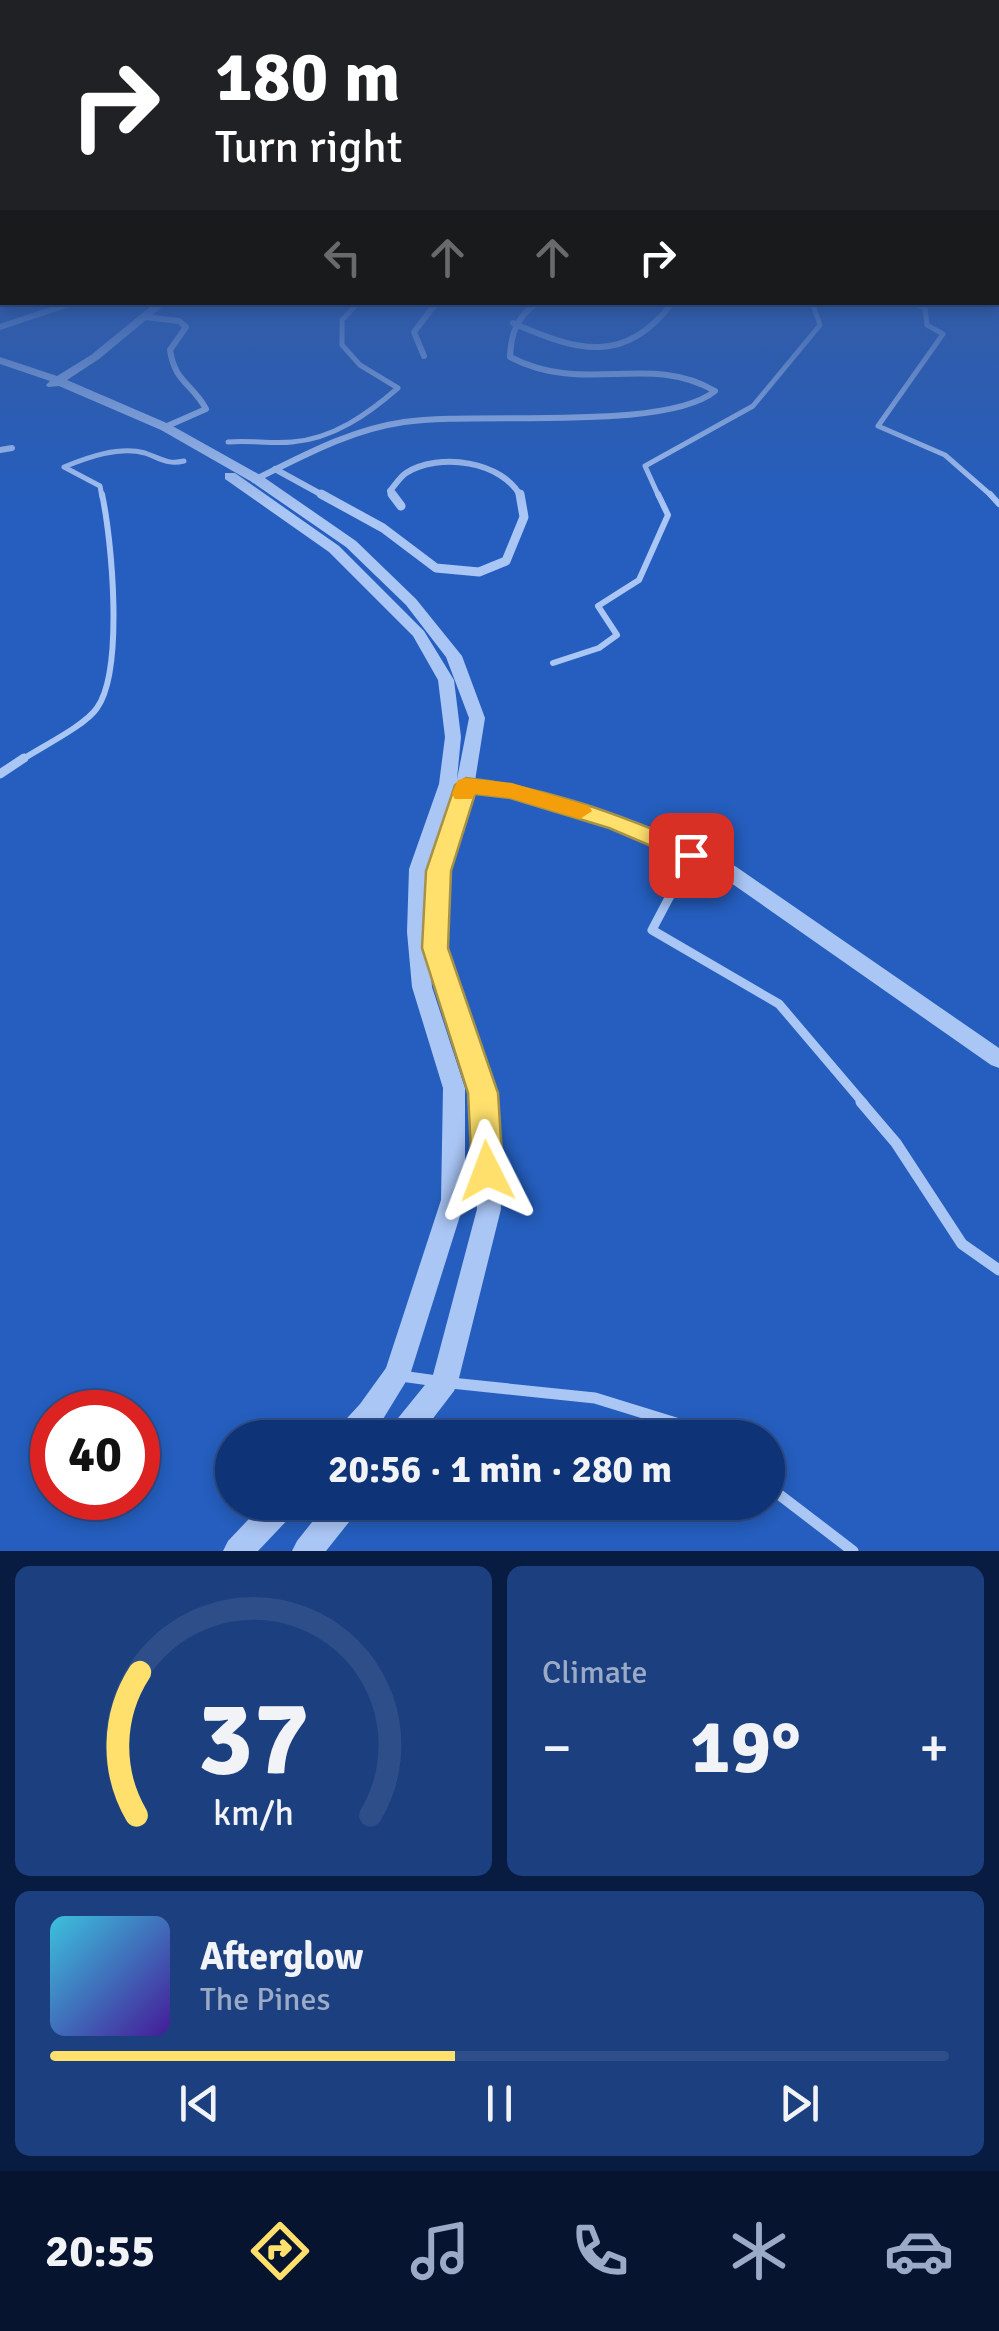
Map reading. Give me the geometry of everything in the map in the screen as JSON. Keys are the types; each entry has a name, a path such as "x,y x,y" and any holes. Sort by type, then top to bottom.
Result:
{"street":[{"path":"13,365 164,427 250,482 334,549 419,634 446,680 457,785 438,871 435,948 483,1093 490,1210 445,1382 414,1420"},
{"path":"50,381 70,365"},
{"path":"50,381 81,365"},
{"path":"164,427 206,409 200,394 178,382 172,365"},
{"path":"250,482 373,428 478,416 583,418 654,411 693,403 714,391 702,380 678,373 590,378 556,376 521,365"},
{"path":"0,368 50,381 157,429 250,482"},
{"path":"0,450 12,448"},
{"path":"275,469 383,528 436,568 479,572 506,562 521,531 524,502 506,476 478,466 436,465 404,474 390,491 401,506"},
{"path":"457,785 512,790 618,822 728,871 999,1058"},
{"path":"364,1420 397,1375 453,1200 454,1088 422,988 416,932 418,868 457,785"},
{"path":"238,1551 268,1520"},
{"path":"308,1551 333,1520"}],"lane":[{"path":"228,442 298,442 340,430 375,409 398,388 361,365"},
{"path":"552,663 600,648 617,635 598,606 639,580 668,515 645,466 753,406 787,365"},
{"path":"920,365 878,426 915,436 976,476 999,504"},
{"path":"0,774 96,711 110,678 111,538 100,486 64,466 89,456 141,452 159,463 184,461"},
{"path":"680,877 652,930 779,1004 896,1142 962,1244 999,1270"},
{"path":"397,1375 595,1398 666,1420"},
{"path":"785,1499 853,1551"}],"shaded area":[{"path":"0,365 999,365 999,1551 0,1551"}],"slow traffic":[{"path":"463,794 466,785 512,790 580,811"}],"route":[{"path":"487,1171 483,1093 435,948 438,871 466,785 512,790 618,822 691,855"}]}
